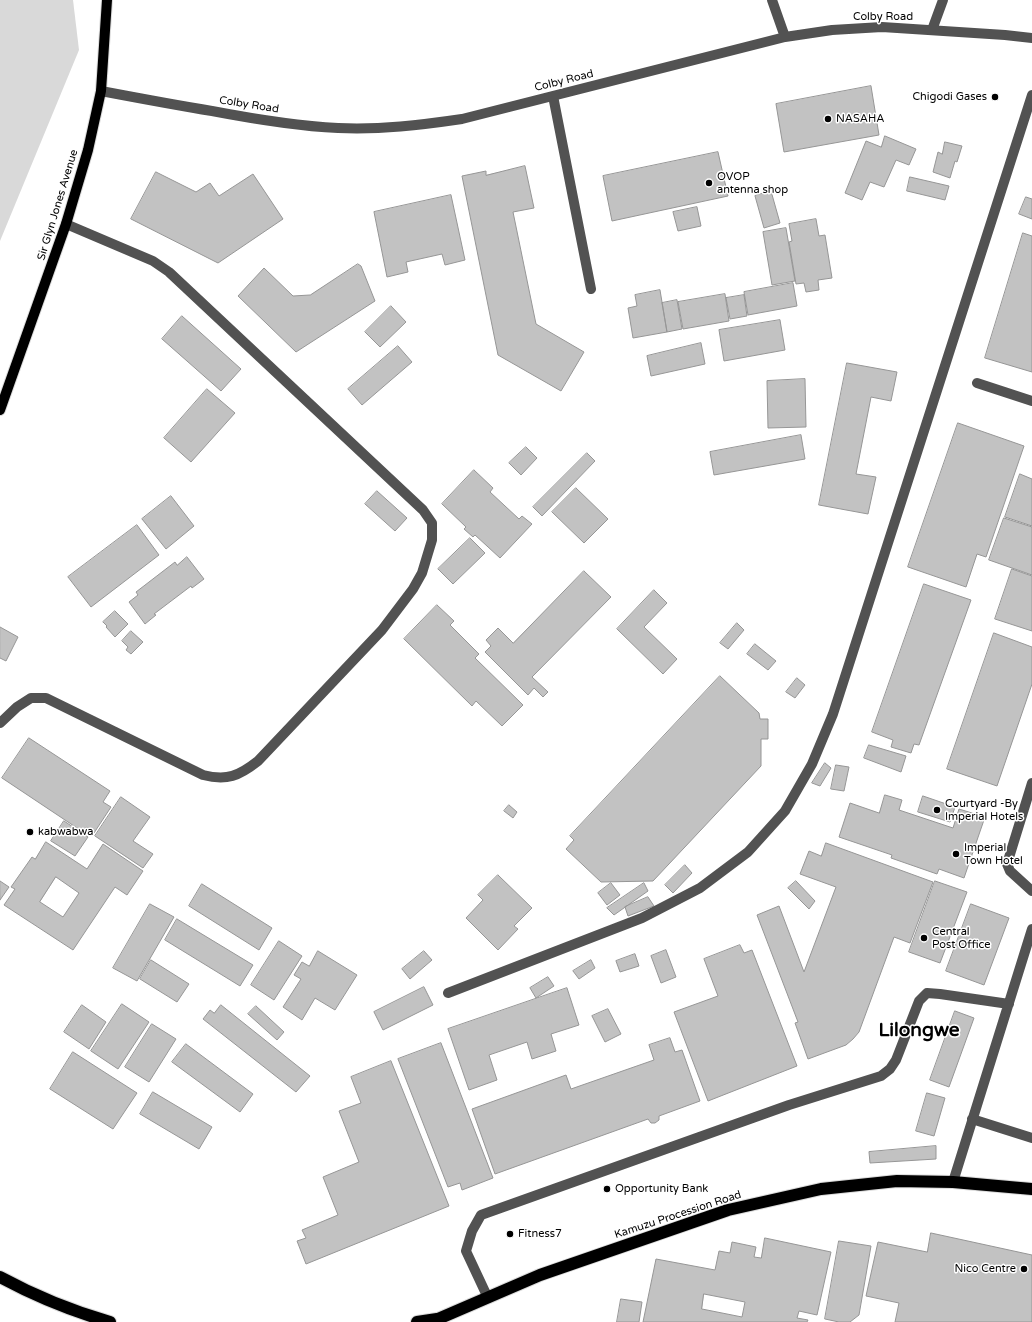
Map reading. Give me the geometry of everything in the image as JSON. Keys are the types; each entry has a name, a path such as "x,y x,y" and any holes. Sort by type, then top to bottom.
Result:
{"highway":[{"name":"Kamuzu Procession Road","path":"416,1322 435,1320 540,1275 728,1210 821,1189 898,1181 953,1182 1032,1189"},
{"path":"0,1277 24,1290 83,1314 110,1322"}],"main road":[{"name":"Sir Glyn Jones Avenue","path":"0,410 66,224 88,150 101,91 107,0"}],"street":[{"path":"772,0 785,37"},
{"path":"932,30 943,0"},
{"name":"Colby Road","path":"101,91 255,119 297,125 339,128 417,126 462,119 785,37 832,30 882,27 1032,38"},
{"path":"448,993 642,918 700,888 748,852 785,811 812,764 833,714 1032,95"},
{"path":"553,96 591,289"},
{"path":"0,723 17,707 31,698 46,698 203,774 216,778 231,776 245,771 258,761 382,630 413,589 422,573 432,540 432,523 423,510 169,272 152,261 66,224"},
{"path":"977,383 1032,401"},
{"path":"1032,783 1007,864 1010,871 1032,891"},
{"path":"953,1182 1032,929"},
{"path":"488,1298 466,1251 472,1231 481,1215 789,1105 881,1076 890,1069 896,1060 919,1001 928,993 1009,1004"},
{"path":"972,1119 1032,1138"}],"shaded area":[{"path":"0,0 73,0 79,50 0,241"}],"building":[{"name":"NASAHA","path":"871,86 879,135 784,152 776,104"},
{"path":"885,136 916,149 909,165 896,160 884,187 870,182 862,200 845,193 866,141 881,147"},
{"path":"945,142 962,146 957,162 955,161 950,178 933,172 938,152 942,154"},
{"path":"718,152 728,196 612,221 603,176"},
{"path":"525,166 534,208 513,212 536,324 584,352 561,391 498,355 462,176 486,171 486,175"},
{"path":"156,172 196,192 210,183 219,196 253,174 283,219 218,263 131,219"},
{"path":"910,177 949,186 945,200 907,191"},
{"path":"771,191 780,223 764,228 755,196"},
{"path":"451,195 465,260 445,265 442,254 406,262 408,272 387,277 374,212"},
{"path":"1026,197 1032,199 1032,219 1019,214"},
{"path":"697,207 701,226 678,231 673,212"},
{"path":"816,219 819,236 825,235 832,278 818,280 819,290 806,292 804,283 796,284 789,242 792,241 789,224"},
{"path":"786,228 795,281 772,285 763,232"},
{"path":"1023,233 1032,236 1032,372 985,358"},
{"path":"358,264 361,266 375,301 296,352 238,296 264,268 293,296 310,295"},
{"path":"793,283 797,306 748,315 744,292"},
{"path":"660,290 667,332 633,338 628,308 637,306 635,295"},
{"path":"725,294 729,321 683,329 678,302"},
{"path":"744,295 747,316 730,319 726,298"},
{"path":"677,300 682,329 667,332 662,303"},
{"path":"391,306 406,322 380,347 365,332"},
{"path":"182,316 241,369 221,391 162,339"},
{"path":"780,320 785,350 724,361 719,330"},
{"path":"701,343 705,364 651,376 647,356"},
{"path":"398,346 412,362 362,405 348,389"},
{"path":"847,363 897,372 891,401 871,397 856,474 876,477 868,514 819,505"},
{"path":"805,379 806,427 768,428 767,381"},
{"path":"207,389 235,413 191,462 164,438"},
{"path":"958,423 1024,446 986,557 977,554 966,587 908,567"},
{"path":"801,435 805,459 714,475 710,452"},
{"path":"526,447 537,458 521,475 509,463"},
{"path":"587,453 595,461 542,516 533,507"},
{"path":"474,470 493,488 490,492 519,519 522,516 532,524 500,558 475,535 473,537 464,529 466,527 442,504"},
{"path":"1020,474 1032,479 1032,526 1005,517"},
{"path":"576,488 608,519 584,543 552,512"},
{"path":"377,491 407,518 395,531 365,504"},
{"path":"171,496 194,526 166,549 142,519"},
{"path":"1004,518 1032,527 1032,575 989,560"},
{"path":"137,525 159,555 91,607 68,577"},
{"path":"470,538 485,553 453,584 438,569"},
{"path":"187,557 204,579 192,588 191,586 154,614 156,615 145,624 129,602 138,595 136,592 175,562 177,565"},
{"path":"1012,569 1032,576 1032,631 995,619"},
{"path":"584,571 611,597 532,677 548,692 543,697 534,688 528,695 485,652 491,646 486,640 498,628 513,643"},
{"path":"924,584 971,600 919,745 914,744 911,753 891,747 893,740 872,732"},
{"path":"654,590 667,603 644,627 677,659 663,674 617,629"},
{"path":"437,605 454,621 450,625 479,654 475,658 523,705 502,726 476,701 472,706 404,639"},
{"path":"115,611 128,624 115,637 103,622"},
{"path":"737,623 744,630 728,649 720,643"},
{"path":"0,627 18,637 6,661 0,658"},
{"path":"131,631 143,642 131,654 126,650 128,647 122,641"},
{"path":"994,633 1032,647 1032,684 997,786 947,769"},
{"path":"755,644 776,661 768,670 747,654"},
{"path":"720,676 759,713 760,719 768,719 768,739 761,739 761,766 653,881 601,882 566,849 574,840 570,836"},
{"path":"797,678 805,685 795,698 786,692"},
{"path":"29,738 110,791 103,802 111,807 94,833 86,827 83,832 2,778"},
{"path":"869,745 906,756 901,772 864,758"},
{"path":"825,763 831,768 820,786 812,783"},
{"path":"836,765 849,767 844,791 831,789"},
{"path":"885,795 902,800 899,810 953,828 959,809 985,817 964,878 939,869 937,874 891,858 892,855 839,837 850,803 879,813"},
{"name":"Courtyard -By Imperial Hotels","path":"923,796 955,807 950,822 918,812"},
{"path":"121,797 150,817 133,841 153,854 143,868 95,836"},
{"path":"509,805 517,812 513,818 504,811"},
{"path":"64,821 88,837 75,856 51,841"},
{"path":"46,842 87,869 103,844 143,871 127,895 115,887 73,950 4,905 15,889 11,887 32,857 35,859","holes":["56,877 79,893 63,917 40,902"]},
{"path":"826,843 933,882 910,943 894,937 859,1032 846,1045 808,1059 795,1023 798,1022 757,915 779,906 804,972 836,887 800,874 809,851 821,856"},
{"path":"685,865 692,873 673,893 665,885"},
{"path":"498,875 532,908 514,926 518,929 498,950 466,918 483,900 478,895"},
{"path":"0,881 9,887 0,900"},
{"path":"796,881 815,901 809,909 788,888"},
{"path":"935,881 967,892 940,963 909,952"},
{"path":"611,883 620,895 607,905 598,893"},
{"path":"644,883 648,891 614,915 607,908"},
{"path":"202,884 272,928 259,950 189,906"},
{"path":"648,897 654,906 628,916 625,907"},
{"path":"150,904 174,917 137,981 113,968"},
{"path":"971,904 1009,918 984,985 946,971"},
{"path":"177,919 253,965 240,986 165,940"},
{"path":"279,941 302,956 274,1000 251,985"},
{"path":"740,945 744,953 752,950 797,1066 708,1101 674,1012 718,996 704,959"},
{"path":"666,950 676,977 661,983 651,956"},
{"path":"318,951 357,975 335,1010 315,998 302,1020 283,1007 301,979 294,975 302,962 309,966"},
{"path":"424,951 432,960 410,979 402,969"},
{"path":"635,954 639,966 620,972 616,961"},
{"path":"151,960 189,984 177,1002 140,979"},
{"path":"591,960 595,968 579,979 573,971"},
{"path":"548,977 554,986 536,998 530,988"},
{"path":"424,987 433,1005 383,1030 374,1012"},
{"path":"567,988 579,1025 551,1034 556,1051 532,1059 527,1042 489,1055 497,1080 469,1090 448,1029"},
{"path":"122,1004 149,1022 118,1069 91,1051"},
{"path":"82,1005 106,1022 89,1049 64,1032"},
{"path":"221,1005 310,1076 296,1092 203,1019 210,1010 214,1013"},
{"path":"256,1006 284,1032 277,1040 248,1014"},
{"path":"608,1009 621,1034 605,1042 592,1016"},
{"path":"955,1011 974,1018 949,1087 930,1080"},
{"path":"152,1024 176,1039 149,1082 125,1067"},
{"path":"670,1038 675,1052 682,1050 700,1101 659,1116 659,1120 655,1123 651,1123 648,1119 495,1174 472,1109 566,1075 571,1089 654,1060 649,1045"},
{"path":"441,1043 493,1178 462,1190 460,1183 448,1187 398,1059"},
{"path":"186,1044 253,1094 240,1112 172,1062"},
{"path":"73,1052 137,1093 113,1129 50,1089"},
{"path":"391,1061 449,1206 306,1264 297,1241 306,1238 302,1230 338,1215 323,1177 359,1162 339,1111 361,1103 351,1077"},
{"path":"153,1092 212,1127 199,1149 140,1114"},
{"path":"927,1093 945,1098 934,1136 916,1131"},
{"path":"936,1146 936,1159 870,1163 869,1152"},
{"path":"931,1233 1032,1255 1032,1322 895,1322 899,1303 866,1296 878,1242 927,1252"},
{"path":"765,1238 831,1252 817,1315 799,1311 797,1318 808,1320 807,1322 643,1322 656,1259 715,1270 719,1251 730,1253 732,1242 756,1247 754,1257 761,1258","holes":["704,1294 745,1302 742,1317 702,1309"]},
{"path":"839,1241 871,1246 859,1315 850,1322 839,1322 825,1319"},
{"path":"621,1299 642,1302 639,1322 617,1322"}],"place":[{"name":"Chigodi Gases","path":"995,97"},
{"name":"NASAHA","path":"828,119"},
{"name":"OVOP antenna shop","path":"709,183"},
{"name":"Courtyard -By Imperial Hotels","path":"937,810"},
{"name":"kabwabwa","path":"30,832"},
{"name":"Imperial Town Hotel","path":"956,854"},
{"name":"Central Post Office","path":"924,938"},
{"name":"Opportunity Bank","path":"607,1189"},
{"name":"Fitness7","path":"510,1234"},
{"name":"Nico Centre","path":"1024,1269"}],"district":[{"name":"Lilongwe","path":"919,1031"}]}
